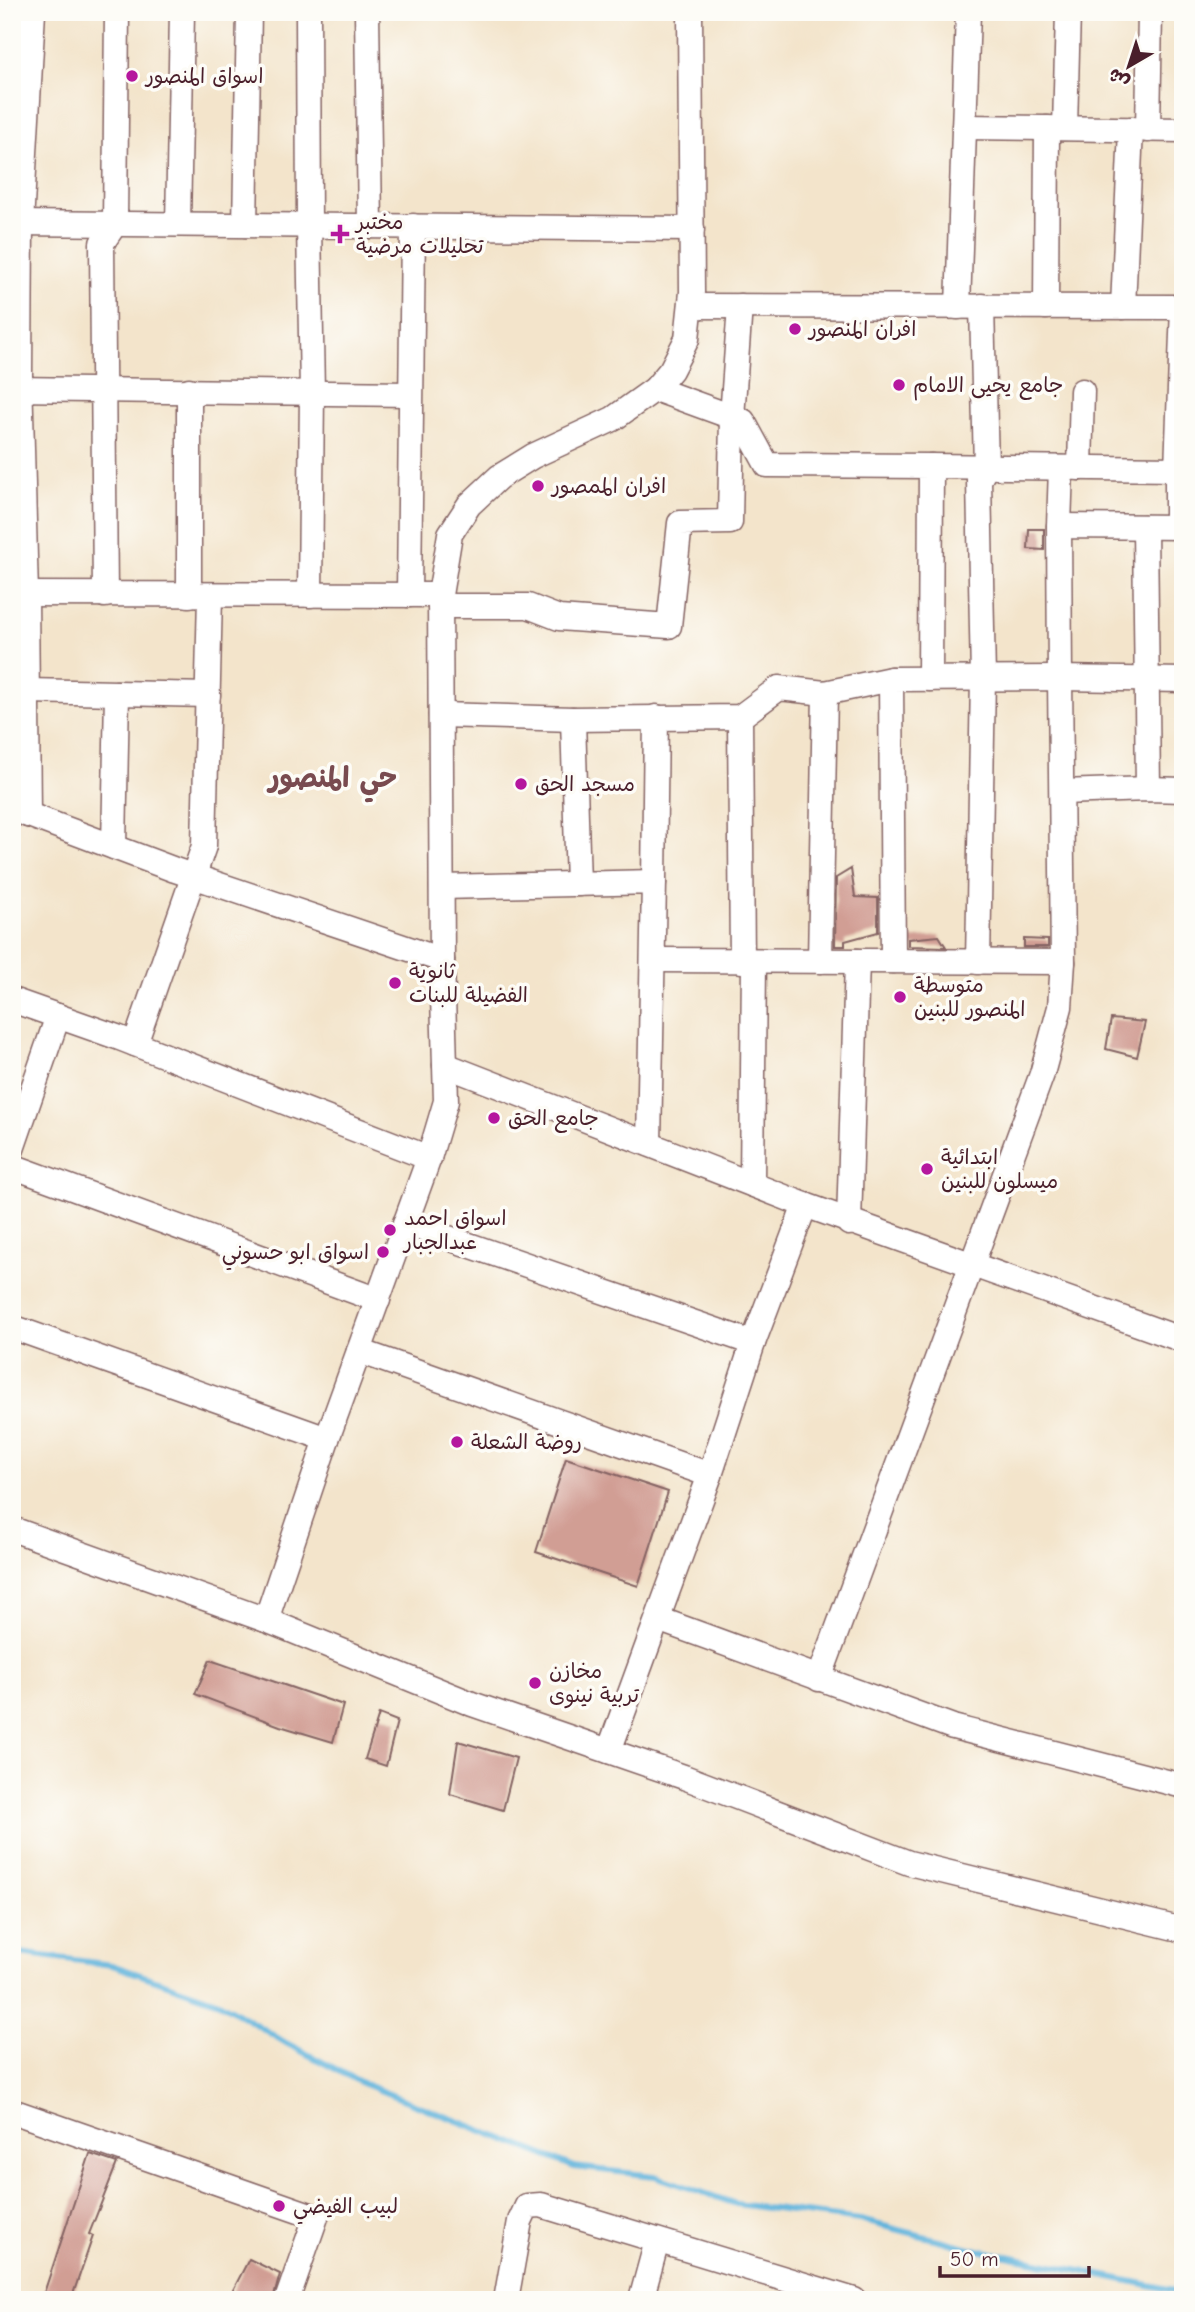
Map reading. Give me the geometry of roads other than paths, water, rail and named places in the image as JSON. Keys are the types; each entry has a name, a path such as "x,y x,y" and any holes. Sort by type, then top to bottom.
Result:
{"street":[{"path":"33,12 17,223 19,594 27,691 20,812 194,876 442,960"},
{"path":"104,594 102,243 115,224 117,12"},
{"path":"178,224 182,12"},
{"path":"245,225 249,12"},
{"path":"308,12 312,392 310,595"},
{"path":"367,12 370,226"},
{"path":"266,1620 327,1438 429,1157 446,1101 442,960 440,600 450,534 469,505 499,477 533,456 613,419 655,389 671,370 687,339 691,306 692,229 690,12"},
{"path":"968,12 964,127 970,307 986,467 979,480 984,678 978,962"},
{"path":"1046,307 1056,128 1068,12"},
{"path":"1123,307 1150,12"},
{"path":"964,127 1183,130"},
{"path":"17,223 692,229"},
{"path":"409,595 412,226"},
{"path":"691,306 1183,307 1177,469 1180,527 1059,526"},
{"path":"19,594 409,595 440,600 528,606 559,618 669,626 680,523 730,522 732,417 740,306"},
{"path":"16,389 410,394"},
{"path":"655,389 743,421 767,465 1177,469"},
{"path":"135,1044 204,846 208,695 189,390"},
{"path":"819,1679 1042,1074 1060,1007 1063,962 1059,526 1082,391"},
{"path":"930,678 931,466"},
{"path":"1145,527 1148,789"},
{"path":"441,715 573,719 740,717 779,688 825,693 891,679 930,678 1183,680"},
{"path":"891,679 893,961"},
{"path":"27,691 208,695"},
{"path":"114,847 117,693"},
{"path":"820,961 825,693"},
{"path":"649,1144 656,717"},
{"path":"740,717 752,1184"},
{"path":"573,719 578,884"},
{"path":"1062,792 1183,790"},
{"path":"442,887 654,882"},
{"path":"653,960 1063,962"},
{"path":"849,1223 857,961"},
{"path":"12,1000 135,1044 429,1157"},
{"path":"12,1149 58,1016"},
{"path":"445,1065 849,1223 1183,1340"},
{"path":"12,1166 378,1300"},
{"path":"608,1751 710,1475 753,1343 805,1205"},
{"path":"405,1223 753,1343"},
{"path":"12,1327 327,1438"},
{"path":"359,1351 710,1475"},
{"path":"12,1529 266,1620 472,1704 684,1777 909,1863 1183,1930"},
{"path":"658,1619 953,1727 1183,1786"},
{"path":"12,2110 316,2217 287,2300"},
{"path":"506,2300 520,2221 527,2206 541,2205 854,2300"},
{"path":"641,2300 657,2241"}],"waterway":[{"path":"12,1952 112,1965 219,2002 286,2043 364,2084 574,2167 655,2176 736,2204 860,2220 978,2250 1183,2292"}],"place":[{"name":"اسواق المنصور","path":"132,76"},
{"name":"مختبر تحليلات مرضية","path":"340,234"},
{"name":"افران المنصور","path":"795,329"},
{"name":"جامع يحيى الامام","path":"899,385"},
{"name":"افران الممصور","path":"538,486"},
{"name":"مسجد الحق","path":"521,784"},
{"name":"ثانوية الفضيلة للبنات","path":"395,983"},
{"name":"متوسطة المنصور للبنين","path":"900,997"},
{"name":"جامع الحق","path":"494,1118"},
{"name":"ابتدائية ميسلون للبنين","path":"927,1169"},
{"name":"اسواق احمد عبدالجبار","path":"390,1230"},
{"name":"اسواق ابو حسوني","path":"383,1252"},
{"name":"روضة الشعلة","path":"457,1442"},
{"name":"مخازن تربية نينوى","path":"535,1683"},
{"name":"لبيب الفيضي","path":"279,2206"}],"district":[{"name":"حي المنصور","path":"333,777"}]}
